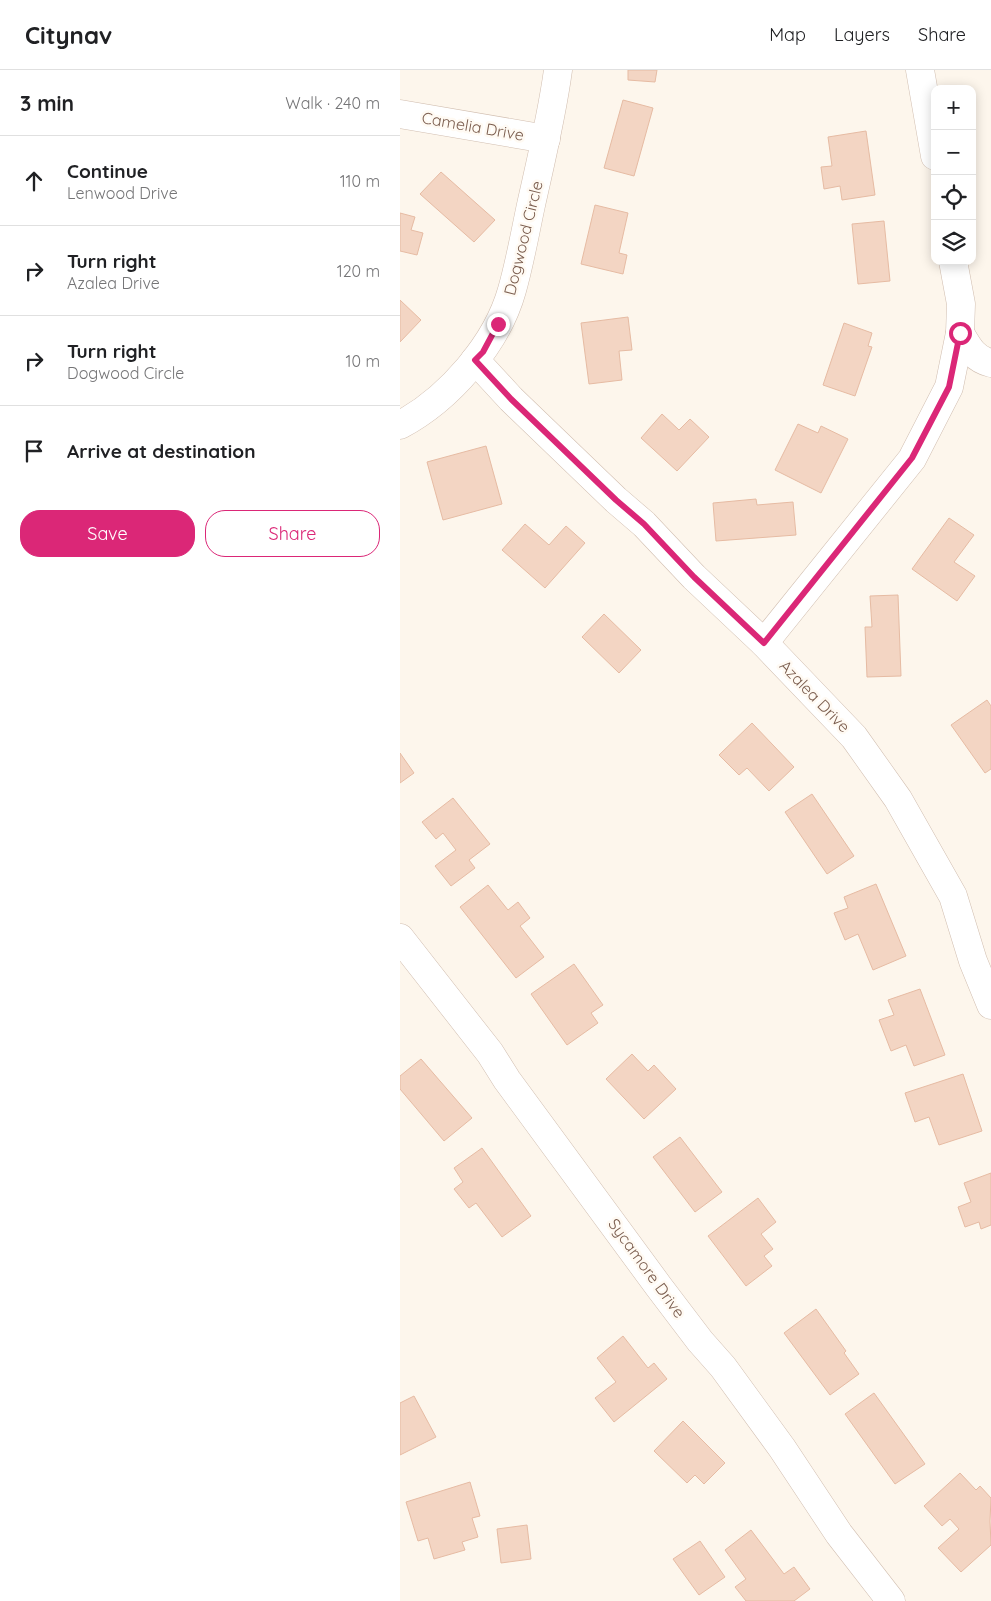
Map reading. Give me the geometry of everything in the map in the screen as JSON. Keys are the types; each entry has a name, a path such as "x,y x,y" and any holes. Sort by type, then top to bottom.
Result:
{"street":[{"name":"Dogwood Circle","path":"400,425 436,400 460,378 483,352 498,324 512,292 546,138 558,70"},
{"path":"920,70 931,133"},
{"name":"Camelia Drive","path":"400,114 546,138"},
{"path":"764,643 912,458 949,387 960,333 961,304 954,265"},
{"path":"960,333 971,353 984,361 991,362"},
{"name":"Azalea Drive","path":"475,360 511,399 602,487 644,524 694,577 764,643 854,737 898,799 952,896 991,1004"},
{"name":"Sycamore Drive","path":"400,938 490,1053 700,1341 723,1367 782,1448 839,1534 891,1601"}],"building":[{"path":"628,70 657,70 655,82 628,80"},
{"path":"623,100 653,108 634,176 604,168"},
{"path":"866,131 875,195 842,200 840,186 824,189 821,167 832,166 828,137"},
{"path":"441,172 495,220 474,242 420,194"},
{"path":"595,205 628,213 619,253 627,255 623,274 581,264"},
{"path":"400,213 415,217 411,230 423,233 417,255 400,251"},
{"path":"884,221 890,281 858,284 852,224"},
{"path":"400,300 421,320 400,342"},
{"path":"628,317 632,350 619,351 622,380 589,384 581,323"},
{"path":"844,323 872,333 868,346 872,347 855,396 823,385"},
{"path":"662,414 679,430 690,419 709,437 677,471 641,438"},
{"path":"798,424 818,433 821,426 848,439 821,493 775,470"},
{"path":"486,446 502,504 443,520 427,462"},
{"path":"756,499 757,505 793,502 796,535 716,541 713,503"},
{"path":"949,518 974,535 954,562 975,576 957,601 912,569"},
{"path":"525,524 549,545 566,526 585,543 545,588 502,550"},
{"path":"898,595 901,676 867,677 865,627 872,627 870,596"},
{"path":"604,614 641,650 619,673 582,637"},
{"path":"987,700 991,706 991,769 985,773 951,725"},
{"path":"752,723 794,767 769,791 747,768 739,775 719,755"},
{"path":"400,753 414,773 400,783"},
{"path":"812,794 854,856 827,874 785,812"},
{"path":"453,798 490,844 469,860 475,868 451,886 435,866 456,850 443,833 436,839 422,822"},
{"path":"876,884 906,956 873,970 858,934 845,940 834,913 848,908 844,897"},
{"path":"488,885 508,910 518,902 530,918 520,926 544,957 516,978 460,907"},
{"path":"574,964 603,1005 591,1013 598,1023 567,1045 531,994"},
{"path":"920,989 945,1055 914,1066 906,1045 891,1051 879,1020 894,1015 888,1000"},
{"path":"632,1054 648,1071 654,1065 676,1089 644,1119 606,1079"},
{"path":"421,1059 472,1118 444,1141 400,1089 400,1076"},
{"path":"963,1074 982,1131 939,1145 929,1117 915,1122 905,1093"},
{"path":"680,1137 722,1192 695,1212 653,1157"},
{"path":"482,1148 531,1216 502,1237 476,1203 469,1208 454,1189 463,1182 454,1168"},
{"path":"991,1173 991,1225 981,1229 979,1222 965,1227 958,1207 971,1202 964,1183"},
{"path":"758,1198 776,1222 761,1234 773,1249 764,1256 772,1266 746,1286 708,1236"},
{"path":"816,1309 846,1351 844,1353 859,1374 830,1395 784,1333"},
{"path":"623,1336 648,1368 654,1363 667,1379 614,1422 595,1398 616,1382 597,1358"},
{"path":"874,1393 925,1464 895,1484 845,1414"},
{"path":"414,1396 436,1437 400,1455 400,1403"},
{"path":"683,1421 725,1463 704,1484 695,1475 687,1483 654,1451"},
{"path":"960,1473 976,1490 980,1486 991,1498 991,1545 961,1572 938,1548 959,1529 950,1519 942,1526 924,1506"},
{"path":"470,1482 480,1516 472,1518 478,1537 462,1542 465,1550 434,1559 428,1538 418,1541 406,1502"},
{"path":"527,1525 531,1559 501,1563 497,1529"},
{"path":"751,1530 784,1574 794,1567 810,1589 794,1601 746,1601 735,1587 746,1579 725,1550"},
{"path":"700,1541 725,1577 699,1595 673,1559"}],"route":[{"path":"498,324 483,352 475,360 511,399 567,454 644,524 694,577 764,643 912,458 949,387 960,333"}]}
